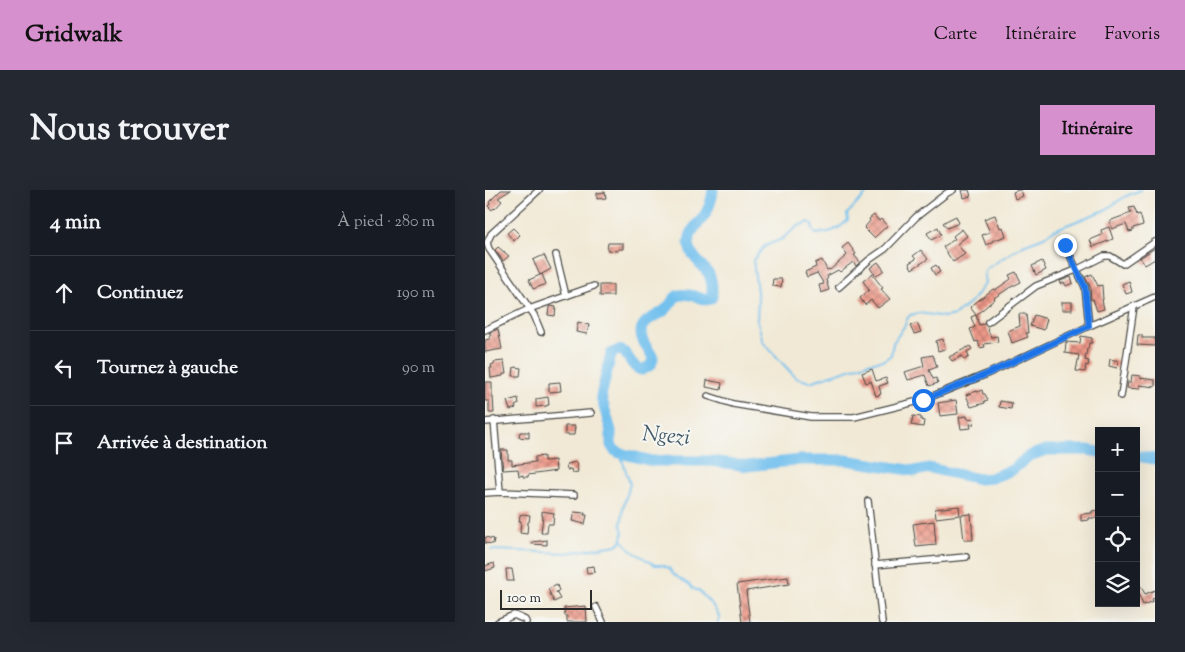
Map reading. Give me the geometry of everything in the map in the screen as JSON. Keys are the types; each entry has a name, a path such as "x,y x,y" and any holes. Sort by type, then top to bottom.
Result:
{"street":[{"path":"539,190 491,234 487,243 489,250 534,315 541,332"},
{"path":"839,287 869,260 885,249 916,218 953,190"},
{"path":"988,322 1037,286 1104,256 1110,256 1123,264 1155,242"},
{"path":"1065,245 1085,287 1089,326"},
{"path":"556,254 566,296"},
{"path":"485,330 529,309 594,286"},
{"path":"708,396 733,404 811,417 854,417 923,400 987,374 1155,297"},
{"path":"1121,396 1134,306"},
{"path":"485,422 591,413"},
{"path":"494,420 500,492"},
{"path":"485,493 574,495"},
{"path":"868,501 882,622"},
{"path":"875,565 966,556"},
{"path":"596,607 603,622"},
{"path":"498,622 514,615 525,620 525,622"}],"building":[{"path":"501,190 511,190 498,198 502,201 492,210 488,206 489,202"},
{"path":"962,190 969,190 971,196 964,198"},
{"path":"1021,190 1023,196 1015,199 1013,192"},
{"path":"605,192 606,198 597,199 597,193"},
{"path":"1134,207 1137,215 1140,214 1143,225 1133,228 1133,231 1129,232 1126,224 1112,229 1109,221 1131,213 1129,208"},
{"path":"874,215 887,226 874,238 864,228 870,221 869,219"},
{"path":"995,215 1000,228 1003,227 1006,236 986,245 982,235 990,232 984,219"},
{"path":"956,216 959,223 947,228 943,223"},
{"path":"938,227 941,235 931,240 927,233"},
{"path":"1109,227 1113,239 1093,247 1090,240 1102,235 1101,230"},
{"path":"513,228 520,235 514,241 507,233"},
{"path":"962,229 967,236 957,244 965,254 953,262 943,247 955,239 953,236"},
{"path":"608,243 623,243 623,249 618,249 618,251 607,250"},
{"path":"848,243 860,262 856,266 853,262 840,272 838,270 827,276 826,280 829,290 821,293 819,285 824,284 817,273 807,277 805,272 816,267 815,263 822,260 827,270 830,270 847,255 842,248"},
{"path":"498,247 509,256 503,261 495,250"},
{"path":"1155,248 1155,259 1145,265 1140,258"},
{"path":"921,250 928,259 912,269 909,263 916,259 913,256"},
{"path":"544,255 551,269 540,275 533,260"},
{"path":"1042,261 1046,270 1036,275 1032,266"},
{"path":"878,262 884,270 876,276 870,268"},
{"path":"936,265 940,272 935,275 931,268"},
{"path":"1016,272 1021,282 994,298 976,315 970,307 993,289 995,290 1011,279 1009,275"},
{"path":"542,274 546,284 533,289 529,280"},
{"path":"872,274 890,299 878,308 871,300 865,305 860,298 869,290 863,281"},
{"path":"1092,274 1098,286 1102,285 1104,309 1097,311 1093,299 1091,300 1090,286 1085,277"},
{"path":"1071,277 1073,283 1066,286 1064,282 1061,284 1060,281"},
{"path":"773,279 782,279 781,287 772,286"},
{"path":"1129,281 1132,292 1126,294 1122,284"},
{"path":"600,285 613,285 613,296 600,296"},
{"path":"1062,302 1072,302 1072,310 1062,310"},
{"path":"549,307 556,307 555,316 548,315"},
{"path":"1019,314 1026,314 1028,333 1026,333 1028,337 1012,343 1008,331 1020,326"},
{"path":"976,315 979,325 984,324 991,337 997,336 998,342 984,344 985,347 980,348 978,341 975,342 970,329 975,327 971,317"},
{"path":"1034,315 1047,319 1044,330 1030,326"},
{"path":"578,322 589,325 587,334 576,332"},
{"path":"917,323 921,332 914,334 910,326"},
{"path":"498,329 502,349 485,352 485,340 490,339 489,333"},
{"path":"1138,335 1142,335 1142,338 1155,338 1155,346 1137,345"},
{"path":"1081,336 1092,338 1092,343 1089,343 1087,349 1085,360 1089,361 1085,372 1076,371 1079,355 1065,353 1066,342 1080,343"},
{"path":"943,339 945,349 938,351 936,341"},
{"path":"970,346 972,349 967,352 969,357 964,360 962,356 952,361 949,357"},
{"path":"933,355 937,367 929,370 933,379 936,378 938,383 929,386 925,375 908,380 905,372 924,366 922,357"},
{"path":"1110,359 1119,361 1117,368 1109,366"},
{"path":"504,361 506,374 491,378 491,365 494,362"},
{"path":"514,367 521,368 520,376 513,376"},
{"path":"872,369 876,381 886,378 888,383 879,386 881,394 876,396 871,381 866,383 862,373"},
{"path":"1132,375 1155,380 1155,387 1139,385 1139,389 1127,388 1128,382 1131,382"},
{"path":"707,380 722,383 721,390 706,387"},
{"path":"485,382 492,382 494,413 489,413 489,401 485,401"},
{"path":"560,382 561,391 549,392 549,383"},
{"path":"982,390 988,400 984,401 985,403 971,407 966,395"},
{"path":"548,397 549,405 536,407 536,399"},
{"path":"518,398 519,404 515,406 516,408 510,410 507,401"},
{"path":"956,400 958,414 940,416 938,403"},
{"path":"1000,401 1012,403 1011,409 999,407"},
{"path":"913,416 921,417 921,420 924,421 923,427 911,425"},
{"path":"967,416 968,419 973,418 974,424 970,424 971,428 961,429 959,417"},
{"path":"565,426 575,426 574,435 565,435"},
{"path":"520,432 529,432 529,438 519,437"},
{"path":"501,450 508,450 508,460 512,460 512,465 535,462 535,457 544,456 544,461 555,460 556,471 523,477 523,475 519,476 518,469 503,470"},
{"path":"576,462 578,472 572,473 571,469 567,470 567,464"},
{"path":"959,506 960,515 936,518 935,509"},
{"path":"1095,510 1095,518 1081,521 1081,514 1092,513 1092,511"},
{"path":"542,511 554,513 553,524 548,524 547,533 541,533"},
{"path":"574,512 587,515 585,524 572,521"},
{"path":"971,514 973,540 964,540 961,515"},
{"path":"520,515 530,515 527,534 520,533 521,521 519,521"},
{"path":"934,521 936,545 916,547 913,524"},
{"path":"485,537 494,539 493,544 485,543"},
{"path":"547,540 547,545 532,544 532,542"},
{"path":"494,563 495,568 485,571 485,566"},
{"path":"594,566 595,572 587,573 586,567"},
{"path":"506,569 512,569 514,581 507,581"},
{"path":"788,577 789,584 746,591 750,622 742,622 737,584"},
{"path":"557,585 559,591 556,592 560,599 554,602 548,589"},
{"path":"1140,585 1145,594 1155,590 1153,601 1143,605 1140,598"},
{"path":"586,606 587,622 567,622 564,608"}],"waterway":[{"name":"Ngezi","path":"713,190 708,209 692,232 689,242 693,256 709,274 712,297 706,300 689,295 679,295 675,297 663,312 644,324 641,336 653,358 651,365 642,370 637,368 625,353 617,351 611,354 601,396 611,431 611,445 614,450 652,461 711,461 748,466 800,460 846,460 915,471 929,468 979,479 991,478 1012,470 1029,456 1046,450 1095,451"},
{"path":"870,190 847,214 848,220 838,228 816,234 812,224 809,222 798,226 782,239 765,246 753,260 758,300 757,319 763,342 796,378 810,382 868,363 884,360 891,355 893,343 910,315 920,313 945,317 955,315 971,302 985,283 984,275 986,269 1023,245 1044,237 1054,230 1105,210 1126,196 1141,190"},
{"path":"620,453 630,484 623,508 622,540 632,551 655,565 669,568 674,575 699,591 713,606 720,618 718,622"},
{"name":"Ngezi","path":"1140,457 1155,459"},
{"path":"491,550 567,553 617,545 621,541"}],"route":[{"path":"923,400 987,374 1089,326 1085,287 1065,245"}]}
